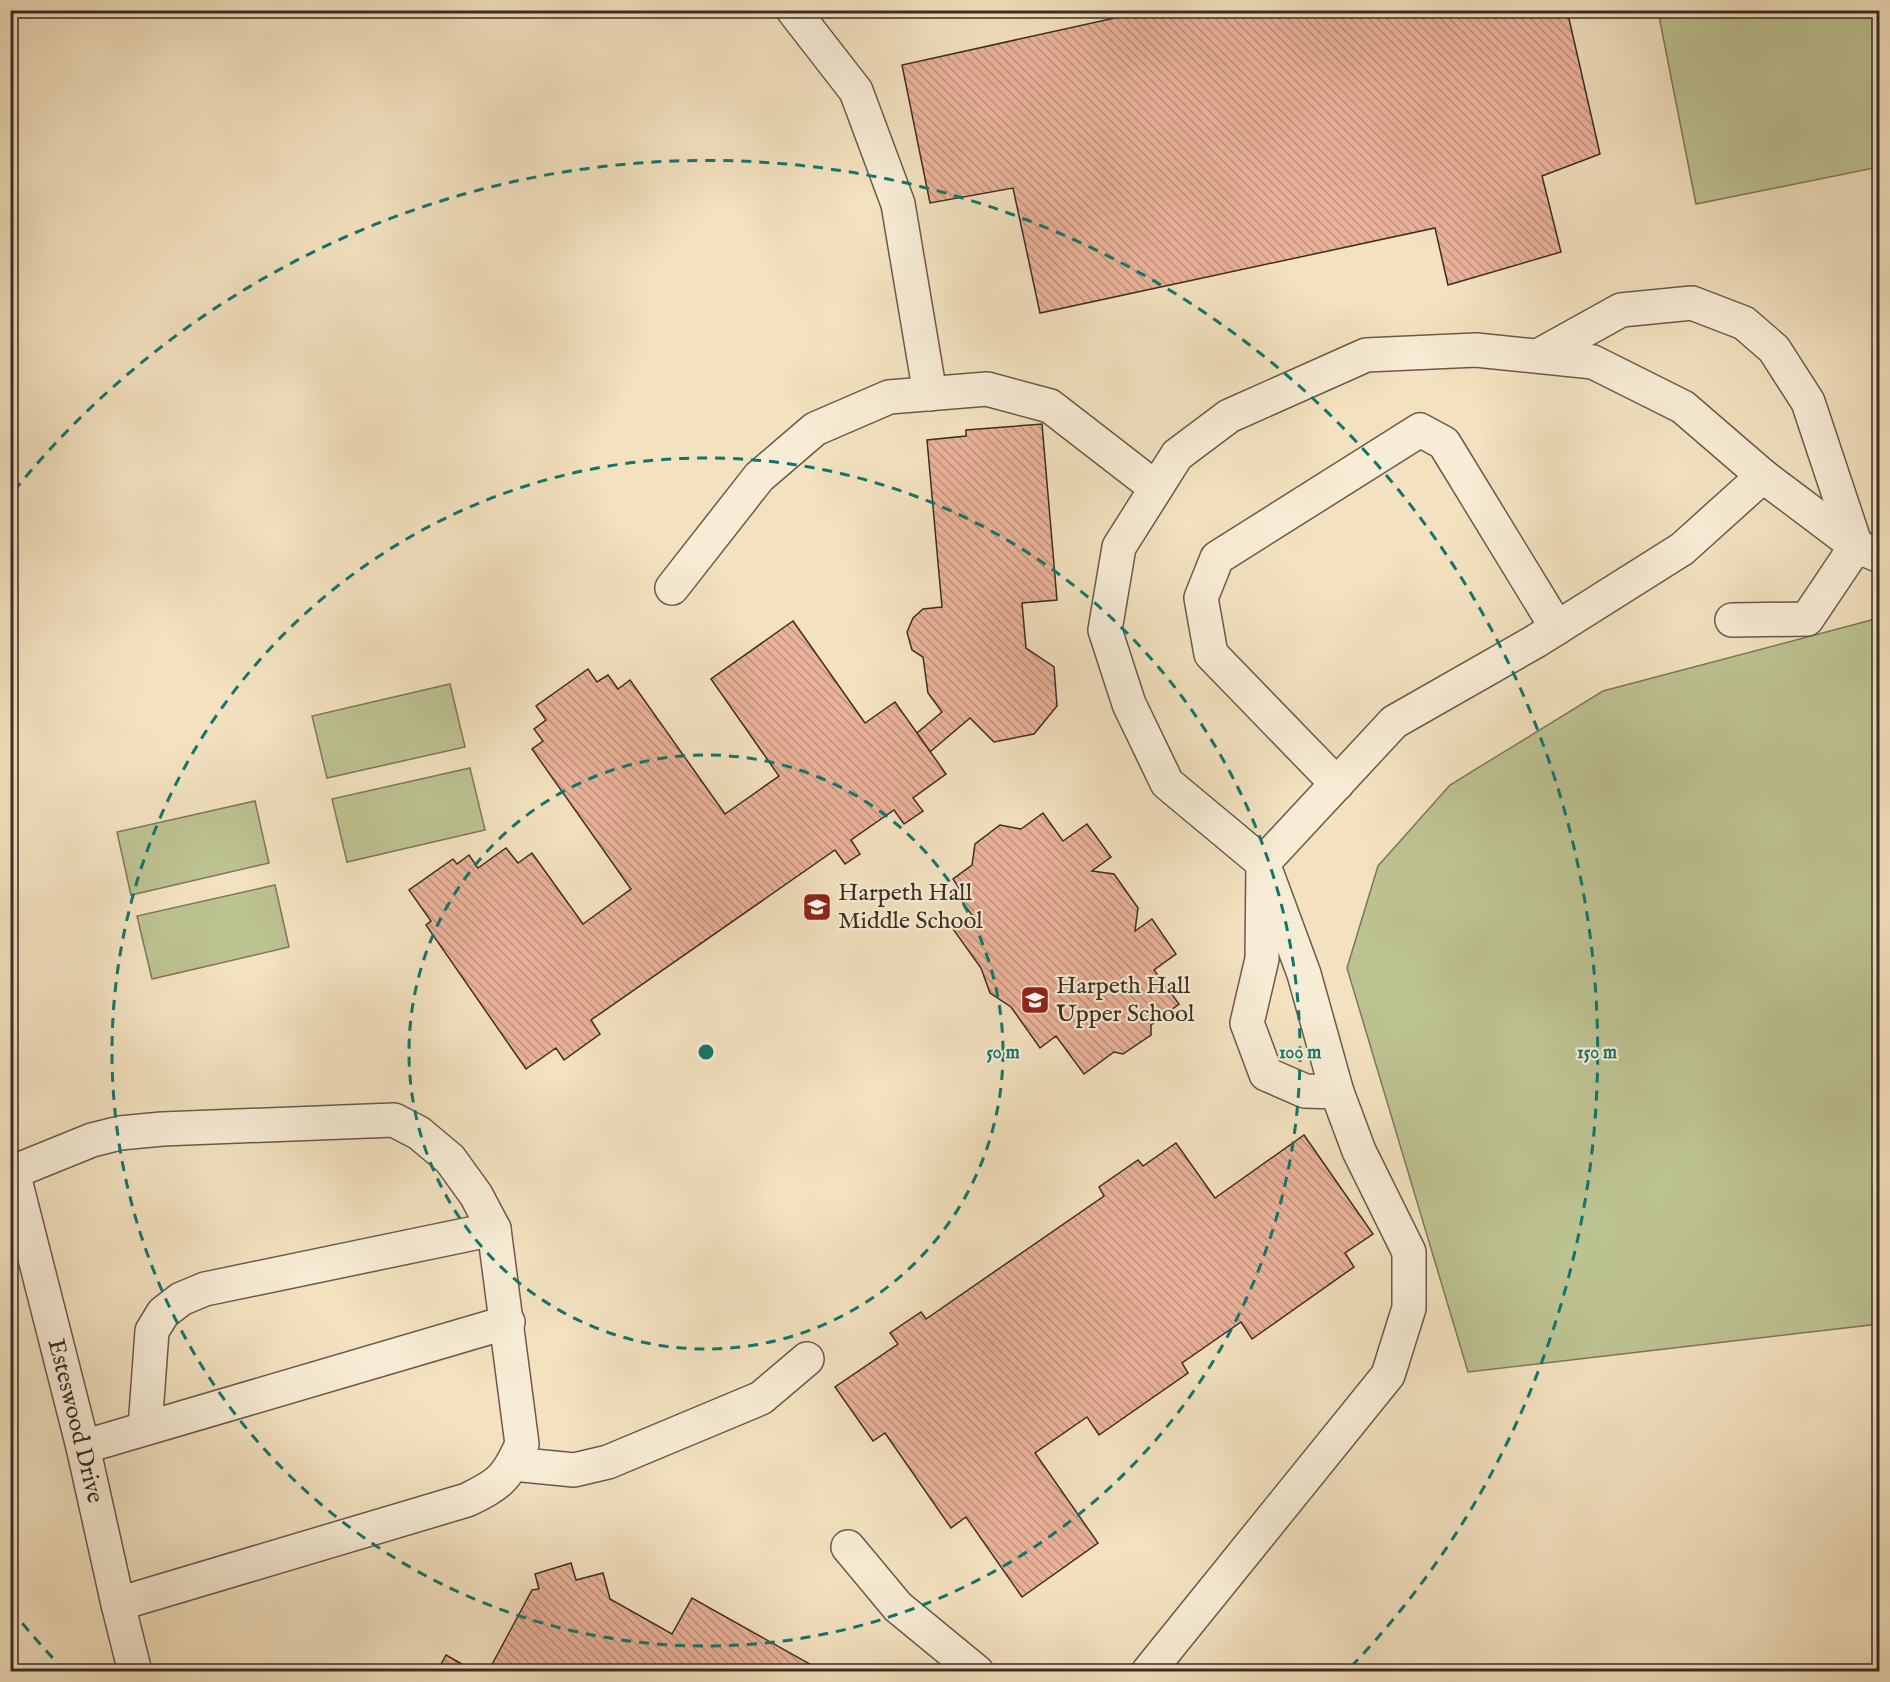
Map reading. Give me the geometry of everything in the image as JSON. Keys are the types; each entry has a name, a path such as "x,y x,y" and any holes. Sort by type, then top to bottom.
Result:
{"street":[{"path":"793,10 856,91 898,204 930,394"},
{"path":"1538,356 1621,310 1692,303 1744,323 1774,349 1808,402 1868,551"},
{"path":"1148,1671 1388,1375 1409,1308 1409,1252 1359,1151 1337,1092 1304,974 1263,863 1167,783 1129,705 1105,630 1119,547 1177,455 1229,416 1366,355 1476,350 1593,362 1683,407 1763,476 1868,551"},
{"path":"672,588 759,477 815,429 889,397 987,389 1050,406 1156,488"},
{"path":"1337,784 1211,654 1202,598 1217,558 1420,430 1444,443 1557,628"},
{"path":"1337,1092 1305,1091 1266,1074 1247,1023 1262,959 1263,863 1394,722 1557,628 1682,549 1763,476"},
{"path":"1732,620 1807,619 1868,551"},
{"path":"12,1173 92,1140 120,1133 162,1129 394,1120 419,1133 450,1159 476,1195 494,1229 508,1322 522,1444 510,1470 492,1488 467,1500 118,1604"},
{"name":"Esteswood Drive","path":"12,1173 83,1447 135,1671"},
{"path":"146,1428 152,1331 163,1313 181,1299 205,1289 494,1229"},
{"path":"83,1447 508,1322"},
{"path":"513,1464 574,1470 608,1462 761,1398 807,1359"},
{"path":"848,1547 898,1607 977,1671"}],"green space":[{"path":"1658,11 1879,11 1879,167 1696,204"},
{"path":"1879,618 1879,1324 1468,1372 1347,968 1378,866 1450,785 1603,691"},
{"path":"450,684 465,747 327,778 312,716"},
{"path":"470,768 485,830 347,862 332,799"},
{"path":"255,801 269,863 131,895 117,832"},
{"path":"275,885 289,947 152,979 137,916"}],"building":[{"path":"1151,10 1567,10 1600,154 1542,176 1561,252 1448,285 1435,228 1040,313 1013,188 930,203 902,65"},
{"path":"1042,424 1057,600 1022,603 1026,648 1054,667 1057,706 1034,734 994,742 970,718 930,752 917,733 942,712 928,693 923,657 912,650 907,632 913,618 923,609 942,607 927,440 966,436 966,430"},
{"path":"793,621 865,723 895,702 946,774 913,798 923,811 904,824 894,810 851,840 860,854 845,864 835,850 591,1020 600,1034 564,1060 556,1048 526,1069 426,925 431,921 409,890 453,859 457,864 469,855 478,868 506,848 518,863 532,853 583,924 631,889 532,749 543,741 534,729 546,720 536,706 588,669 597,682 608,675 618,689 630,680 725,814 779,776 711,679"},
{"path":"1043,813 1063,841 1087,824 1111,857 1092,871 1114,874 1138,908 1135,931 1152,919 1176,954 1154,970 1179,1004 1151,1025 1151,1035 1123,1054 1114,1052 1084,1074 1056,1036 1040,1048 1011,1007 990,993 981,968 953,929 972,915 954,891 959,888 953,879 972,865 975,844 1000,825 1021,829"},
{"path":"1304,1135 1373,1234 1345,1253 1354,1267 1252,1339 1241,1322 1182,1363 1188,1373 1099,1435 1087,1417 1035,1453 1098,1543 1022,1597 966,1517 951,1528 885,1433 873,1441 835,1387 898,1344 890,1333 921,1312 926,1319 1104,1196 1099,1187 1138,1160 1143,1166 1176,1143 1215,1198"},
{"path":"571,1563 576,1580 603,1573 610,1599 672,1634 692,1598 824,1672 488,1672 532,1590 539,1589 535,1574"},
{"path":"446,1655 476,1672 437,1672"}],"place":[{"name":"Harpeth Hall Middle School","path":"817,907"},
{"name":"Harpeth Hall Upper School","path":"1035,1000"}]}
